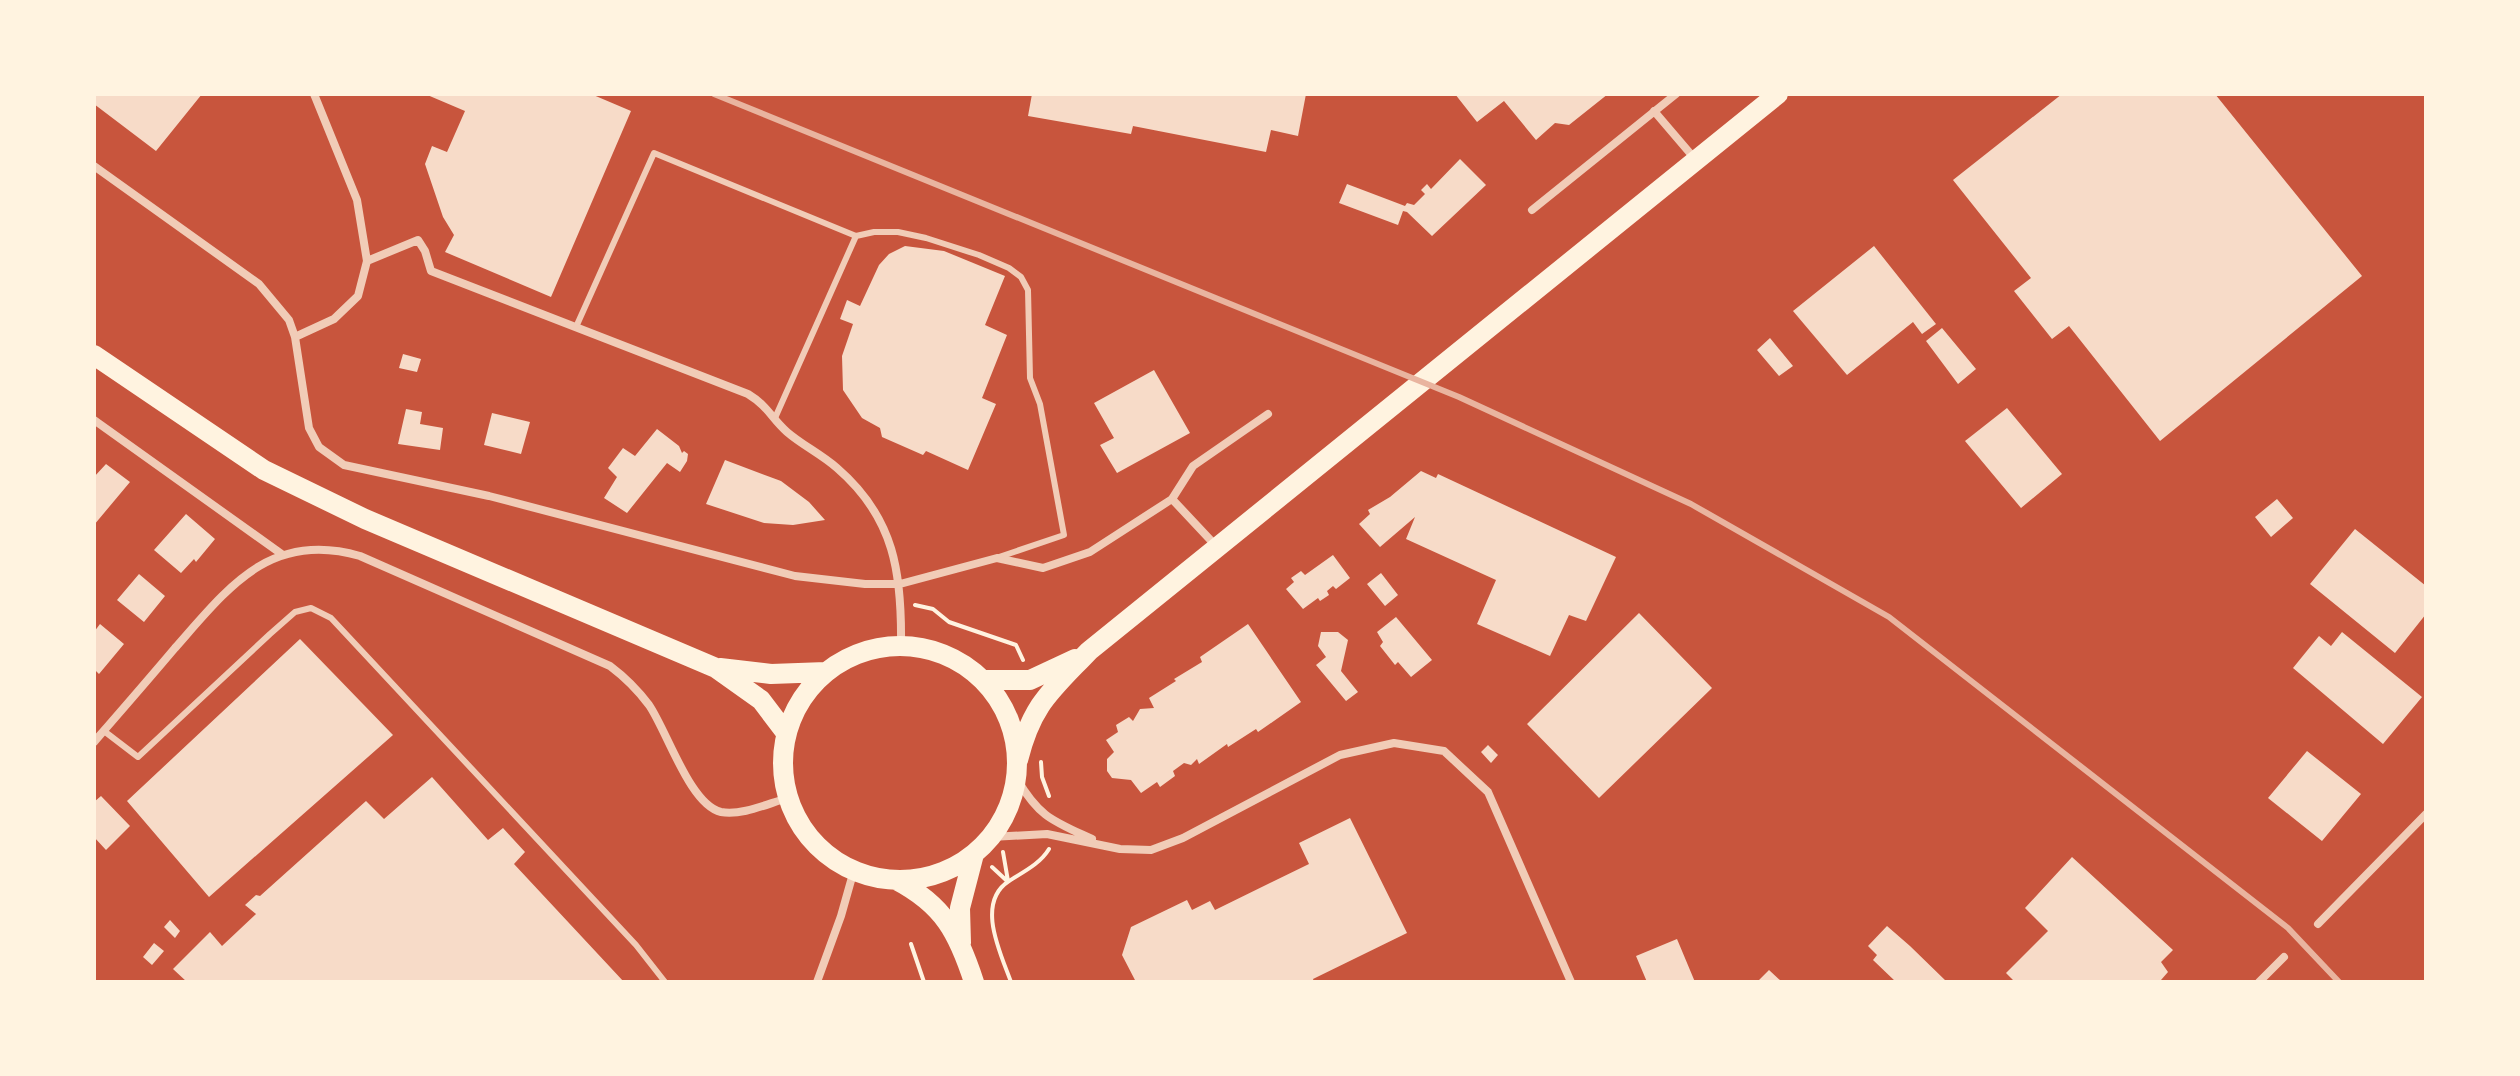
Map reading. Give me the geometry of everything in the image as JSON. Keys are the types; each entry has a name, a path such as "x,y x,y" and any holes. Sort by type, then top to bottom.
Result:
{"main road":[{"path":"1017,769 1015,738 1008,717 998,697 983,680 959,661 931,650 901,646 874,648 849,657 826,672 801,699 786,733 783,765 788,798 803,828 825,853 854,870 896,880 938,874 974,854 996,837 1010,804 1024,737 1037,708 1089,651 1778,94"},
{"path":"94,355 264,470 365,519 716,668 761,700 786,733"},
{"path":"983,680 1030,680 1089,651"},
{"path":"716,668 771,674 826,672"},
{"path":"961,943 960,908 974,854"},
{"path":"896,880 919,892 936,906 961,943 974,982"}],"street":[{"path":"295,337 334,319 358,296 367,261 357,200 314,94"},
{"path":"1532,210 1676,94"},
{"path":"1654,111 1696,160"},
{"path":"94,166 259,284 289,320 295,337 309,428 319,447 344,465 489,496 795,576 865,584 900,584 997,558 1043,568 1090,552 1172,499 1193,466 1268,414"},
{"path":"367,261 418,240 431,271 748,394 764,404 786,432 839,469 884,527 900,584 901,646"},
{"path":"94,420 283,555"},
{"path":"1172,499 1217,547"},
{"path":"94,742 230,586 283,555 335,549 360,556 610,666 632,682 651,708 703,800 722,812 744,810 788,798"},
{"path":"996,837 1047,834 1135,851 1165,846 1340,755 1394,743 1444,751 1488,792 1571,982"},
{"path":"1017,769 1029,800 1045,816 1107,846"},
{"path":"2318,924 2426,814"},
{"path":"817,982 854,870"},
{"path":"2259,982 2284,957"}],"lane":[{"path":"576,327 654,153 856,236 898,232 948,243 1009,268 1021,277 1028,290 1030,378 1040,404 1064,535 997,558"},
{"path":"775,418 856,236"},
{"path":"104,731 138,757 295,612 311,608 331,618 408,698 636,945 665,982"}],"path":[{"path":"996,837 1008,881 993,905 992,921 1011,982"},
{"path":"911,944 924,982"}],"building":[{"path":"94,94 202,94 156,151 94,104"},
{"path":"425,94 591,94 631,111 551,297 445,252 454,235 443,217 425,164 432,146 447,152 465,111"},
{"path":"1032,94 1306,94 1298,136 1271,130 1266,152 1133,126 1131,134 1028,116"},
{"path":"1455,94 1608,94 1569,125 1555,123 1536,140 1504,101 1477,122"},
{"path":"2062,94 2215,94 2362,276 2160,441 2069,326 2052,339 2014,291 2031,278 1953,180"},
{"path":"1460,159 1486,185 1432,236 1407,212 1403,211 1398,225 1339,203 1347,184 1405,206 1407,203 1414,205 1425,194 1421,190 1427,184 1431,189"},
{"path":"905,246 944,251 1005,276 985,325 1007,335 982,398 996,404 968,470 926,451 923,455 882,437 880,428 862,418 843,390 842,356 853,324 840,319 847,300 860,306 879,265 889,254"},
{"path":"1874,246 1936,324 1922,334 1913,322 1847,375 1793,311"},
{"path":"1942,328 1976,369 1958,384 1926,341"},
{"path":"1770,338 1793,366 1779,376 1757,350"},
{"path":"403,354 421,359 417,372 399,368"},
{"path":"1154,370 1190,433 1117,473 1100,445 1114,438 1094,403"},
{"path":"2007,408 2062,474 2021,508 1965,441"},
{"path":"406,409 422,412 420,424 443,428 440,450 398,444"},
{"path":"492,413 530,422 521,454 484,445"},
{"path":"657,429 679,446 682,453 688,454 687,461 680,472 667,463 627,513 604,498 617,477 608,468 623,448 635,456"},
{"path":"725,460 781,481 809,502 825,520 793,525 764,523 706,504"},
{"path":"106,464 130,482 94,525 94,477"},
{"path":"1421,471 1436,478 1438,474 1616,557 1586,621 1569,615 1550,656 1477,624 1496,580 1406,539 1415,517 1380,547 1359,524 1370,514 1368,510 1390,497"},
{"path":"2277,499 2293,518 2271,537 2255,517"},
{"path":"186,514 215,539 196,562 194,559 181,573 154,550"},
{"path":"2355,529 2426,586 2426,614 2395,653 2310,584"},
{"path":"1333,555 1350,578 1336,589 1333,586 1327,591 1329,595 1320,601 1318,598 1303,609 1286,589 1294,582 1291,578 1301,571 1305,575"},
{"path":"1381,573 1398,595 1385,606 1367,584"},
{"path":"139,574 165,596 144,622 117,600"},
{"path":"1639,613 1712,688 1599,798 1527,724"},
{"path":"1396,617 1432,660 1411,677 1398,662 1395,665 1380,646 1383,642 1377,632"},
{"path":"100,624 124,644 99,674 94,669 94,632"},
{"path":"1248,624 1301,702 1258,732 1256,729 1228,747 1227,744 1199,764 1197,759 1191,765 1184,763 1173,771 1175,776 1160,787 1157,782 1141,793 1131,780 1112,778 1107,771 1107,759 1114,752 1106,740 1118,732 1116,725 1129,717 1133,721 1140,709 1154,708 1149,698 1202,662 1200,657"},
{"path":"1321,632 1338,632 1348,640 1341,671 1358,692 1346,701 1316,665 1326,657 1318,646"},
{"path":"2342,632 2422,697 2383,744 2293,668 2319,636 2331,646"},
{"path":"300,639 393,735 209,897 127,801"},
{"path":"1488,745 1498,755 1491,763 1481,752"},
{"path":"2307,751 2361,794 2322,841 2268,798"},
{"path":"432,777 488,840 503,828 525,852 514,864 624,982 187,982 173,969 210,932 222,946 256,914 245,905 256,895 260,896 366,801 384,819"},
{"path":"101,796 130,826 106,850 94,837 94,802"},
{"path":"1350,818 1407,933 1313,979 1314,982 1136,982 1122,955 1131,927 1187,900 1192,910 1210,901 1215,910 1309,864 1299,843"},
{"path":"2072,857 2173,950 2161,962 2168,972 2161,980 2163,982 2015,982 2006,973 2048,931 2025,908"},
{"path":"170,920 180,931 175,938 164,927"},
{"path":"1887,926 1947,982 1896,982 1873,960 1877,955 1868,946"},
{"path":"1677,939 1695,982 1647,982 1636,956"},
{"path":"154,943 164,951 152,965 143,957"},
{"path":"1769,970 1782,982 1757,982"}],"railway":[{"path":"714,94 1459,397 1691,504 1889,617 2288,928 2339,982"}]}
